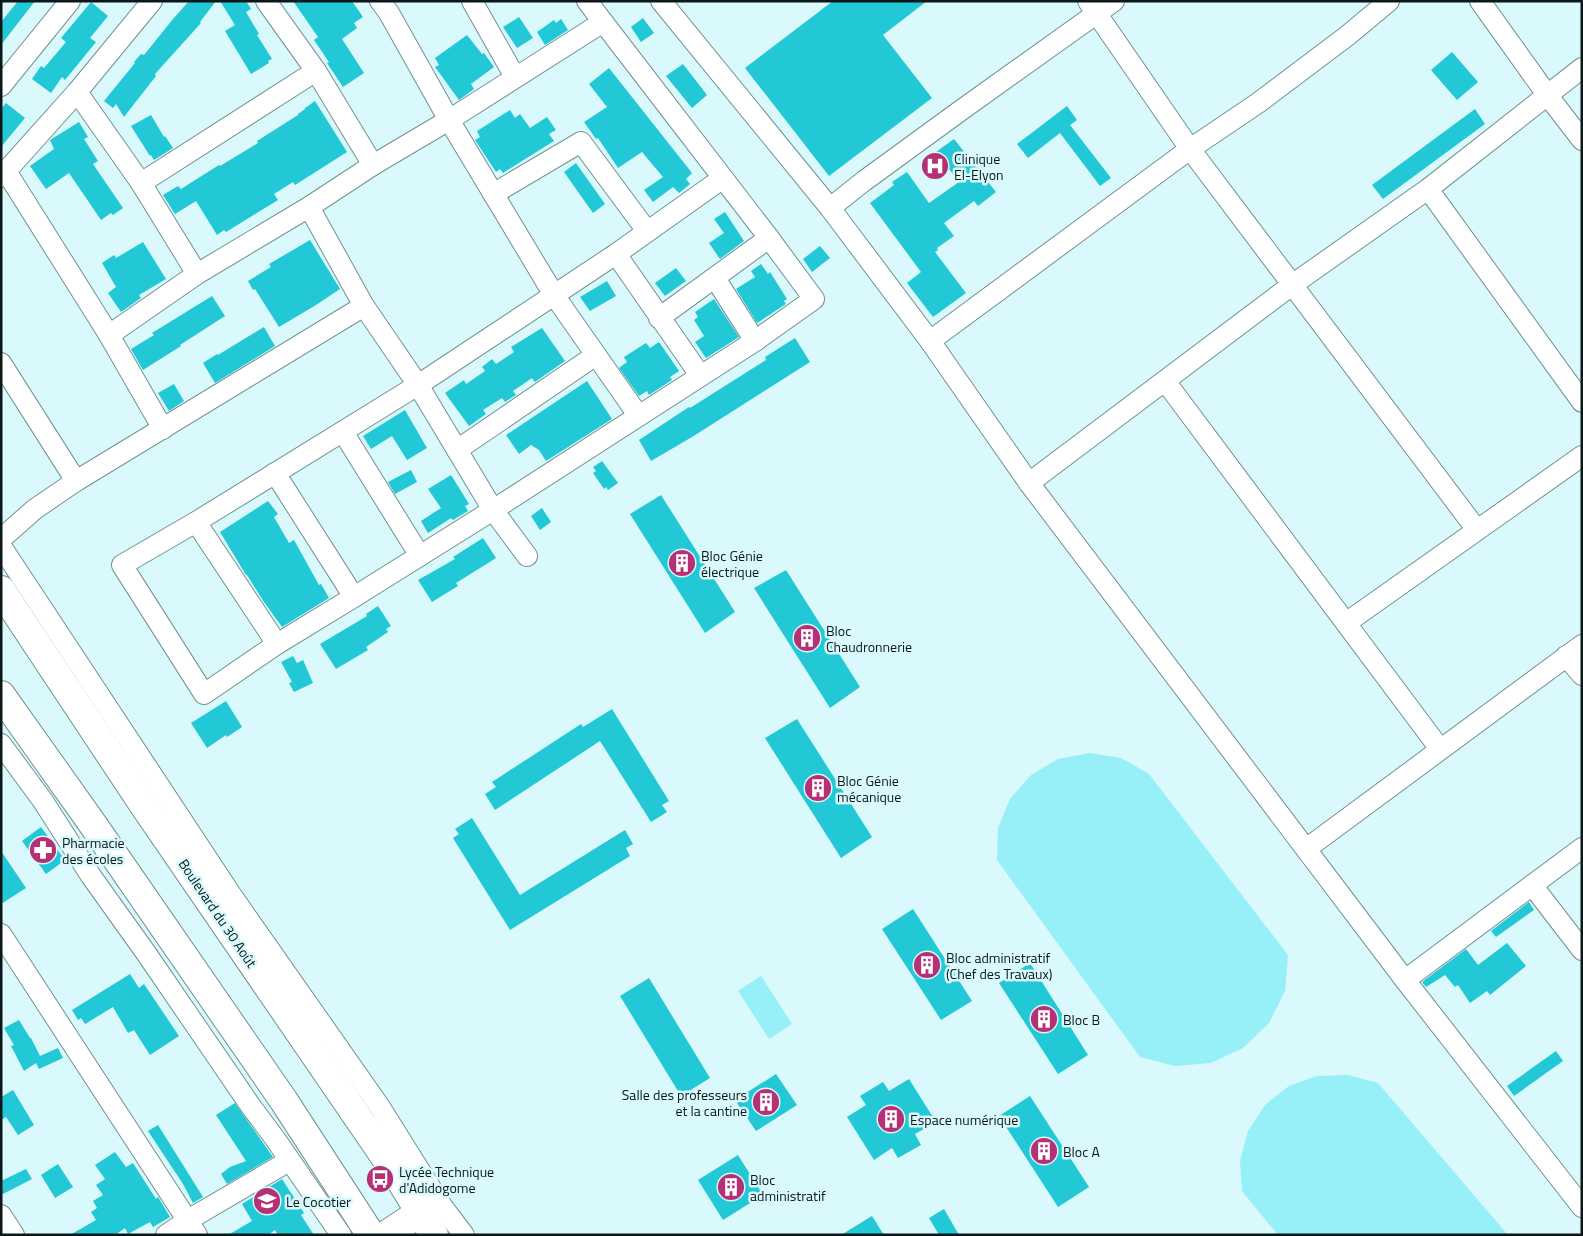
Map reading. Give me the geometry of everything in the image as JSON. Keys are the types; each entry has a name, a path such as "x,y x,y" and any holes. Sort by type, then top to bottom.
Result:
{"highway":[{"name":"Boulevard du 30 Août","path":"1,590 145,807 391,1165 427,1223"},
{"path":"1,695 94,826 272,1085 371,1235"},
{"path":"386,1235 427,1223"}],"street":[{"path":"1,86 70,1"},
{"path":"152,1 77,92 4,174 109,335 163,429"},
{"path":"266,1 316,71 373,165"},
{"path":"380,1 389,13 449,120 554,295 638,415"},
{"path":"472,1 515,77"},
{"path":"587,1 770,238 814,299 755,340 493,510 276,644 204,694 122,565 418,386 616,254 723,178"},
{"path":"661,1 830,208 930,341 1029,483 1405,980 1582,1207"},
{"path":"830,208 1093,7 1114,1"},
{"path":"930,341 1190,148 1258,103 1347,36 1389,1"},
{"path":"1480,1 1582,140"},
{"path":"1093,7 1190,148 1477,530"},
{"path":"109,335 197,274 309,207 373,165 449,120 604,22"},
{"path":"1029,483 1292,285 1428,189 1582,68"},
{"path":"141,183 316,71"},
{"path":"77,92 141,183 197,274"},
{"path":"493,194 581,142 647,231"},
{"path":"1428,189 1582,402"},
{"path":"309,207 364,306 418,386 493,510 527,556"},
{"path":"659,318 770,238"},
{"path":"616,254 700,375"},
{"path":"715,278 755,340"},
{"path":"1,539 35,509 76,481 364,306"},
{"path":"457,450 596,355"},
{"path":"1,363 76,481"},
{"path":"1165,381 1440,749"},
{"path":"343,432 420,556"},
{"path":"1346,623 1582,456"},
{"path":"275,473 354,597"},
{"path":"196,522 276,644"},
{"path":"1,546 232,896 380,1107 442,1206 464,1235"},
{"path":"1306,849 1574,650 1582,675"},
{"path":"1,744 8,767 43,801 91,876 341,1235"},
{"path":"1405,980 1582,848"},
{"path":"1532,885 1582,950"},
{"path":"1,934 193,1227"},
{"path":"166,1235 193,1227 290,1161"},
{"path":"1,1215 14,1235"}],"shaded area":[{"path":"1090,753 1121,758 1149,774 1288,955 1285,991 1269,1023 1243,1048 1211,1063 1175,1066 1140,1057 997,860 998,828 1010,799 1031,775 1058,759"},
{"path":"761,976 792,1024 769,1039 738,991"},
{"path":"1348,1075 1378,1083 1508,1235 1278,1235 1242,1191 1240,1161 1248,1131 1265,1105 1289,1086 1317,1076"}],"building":[{"path":"18,1 35,1 1,45 1,22"},
{"path":"189,1 216,1 201,23 155,74 156,76 124,117 116,104 113,108 104,101 134,62 141,54 144,55"},
{"path":"220,1 246,1 251,9 246,12 259,34 257,35 272,59 268,61 269,63 251,74 225,31 235,25"},
{"path":"293,1 352,1 363,17 354,23 357,28 342,39 364,73 343,87 314,40 318,37"},
{"path":"833,1 927,1 883,35 932,98 829,176 745,68"},
{"path":"91,2 108,16 90,38 96,42 65,80 62,77 51,93 32,79 41,66 44,68 66,42 61,38"},
{"path":"519,17 533,38 517,48 503,27"},
{"path":"643,18 654,33 641,42 631,27"},
{"path":"561,19 568,30 545,45 537,32 554,20 556,23"},
{"path":"467,35 494,67 471,84 474,89 459,100 435,67 439,65 435,58"},
{"path":"1452,52 1478,82 1457,100 1431,70"},
{"path":"683,64 707,95 692,108 666,76"},
{"path":"609,68 692,173 686,179 690,184 679,193 673,187 653,202 644,190 663,177 642,152 618,168 598,138 596,139 584,122 607,107 589,84"},
{"path":"315,101 347,152 295,185 293,182 274,194 278,200 226,232 224,230 217,235 196,201 175,214 163,195 178,186 181,189 258,143 257,141 298,115"},
{"path":"6,103 25,118 1,147 1,109"},
{"path":"1067,106 1077,120 1070,125 1111,178 1100,186 1060,133 1028,158 1017,144"},
{"path":"1475,109 1485,124 1383,199 1372,185"},
{"path":"510,110 515,118 520,114 530,128 547,117 556,130 549,134 554,141 503,173 500,169 496,172 475,140 480,137 477,131"},
{"path":"151,115 173,148 154,160 131,126"},
{"path":"79,122 88,137 84,139 98,161 93,164 123,208 101,220 69,173 46,189 30,166 54,149 50,140"},
{"path":"954,139 996,192 978,206 974,201 944,223 954,236 937,248 938,250 935,252 966,293 933,317 907,283 921,272 870,203 894,185 892,182 907,172 929,203 959,182 936,152"},
{"path":"576,163 605,204 593,213 564,172"},
{"path":"725,212 744,241 720,259 709,243 724,233 714,219"},
{"path":"310,240 340,289 279,327 248,281 271,267 269,264"},
{"path":"143,242 166,279 139,295 141,298 121,312 108,293 116,287 102,263 114,255 116,258"},
{"path":"820,246 830,258 812,272 803,259"},
{"path":"761,264 768,274 770,272 787,299 784,301 786,304 757,323 736,289 755,277 751,271"},
{"path":"676,268 686,281 665,296 655,283"},
{"path":"607,281 616,296 590,311 580,297"},
{"path":"212,296 225,316 143,370 131,349 154,335 152,333"},
{"path":"714,299 739,337 706,358 695,342 704,336 694,320 698,317 695,312"},
{"path":"264,327 275,346 215,383 203,363"},
{"path":"542,328 565,361 535,382 532,378 513,391 516,395 505,402 502,398 483,410 486,414 469,426 445,393 464,380 466,384 485,371 482,367 492,359 496,364 514,352 511,347"},
{"path":"795,338 810,362 651,461 639,440 766,360 765,357"},
{"path":"659,342 679,371 670,377 672,380 649,395 647,391 639,396 619,368 627,362 624,357 646,343 650,348"},
{"path":"587,381 612,419 546,461 539,450 531,445 519,454 506,435"},
{"path":"174,384 184,401 169,411 158,393"},
{"path":"405,410 427,448 407,460 392,436 371,449 363,436"},
{"path":"602,461 618,483 608,490 606,487 604,489 593,473 596,471 593,467"},
{"path":"411,470 417,482 395,494 388,482"},
{"path":"451,475 469,504 465,506 468,511 453,520 451,518 428,533 421,521 441,508 428,489"},
{"name":"Bloc Génie électrique","path":"661,495 735,612 705,633 630,514"},
{"path":"268,501 278,514 274,517 289,543 294,540 319,585 321,584 329,598 282,627 246,575 220,532"},
{"path":"542,508 551,522 540,530 531,516"},
{"path":"483,538 496,558 456,583 458,586 432,602 418,580 455,559 453,557"},
{"name":"Bloc Chaudronnerie","path":"786,570 860,687 830,708 754,588"},
{"path":"378,606 391,626 386,629 388,632 366,647 368,650 336,669 320,644 367,616 366,614"},
{"path":"293,656 297,663 303,660 313,683 294,692 289,683 292,682 281,662"},
{"path":"226,701 242,727 207,748 191,723"},
{"path":"612,709 669,801 662,805 667,812 651,822 600,741 495,810 485,794 496,787 492,782 581,724 583,727"},
{"name":"Bloc Génie mécanique","path":"797,719 872,837 841,858 765,738"},
{"path":"472,818 520,895 625,830 633,844 626,848 630,856 510,930 453,838 459,834 455,829"},
{"name":"Pharmacie des écoles","path":"41,827 65,860 46,874 22,841"},
{"path":"1,851 26,888 1,904"},
{"path":"1529,902 1534,910 1496,937 1491,931"},
{"name":"Bloc administratif (Chef des Travaux)","path":"913,909 972,1001 941,1020 882,929"},
{"path":"1507,943 1526,966 1490,995 1487,991 1470,1003 1458,985 1455,987 1445,975 1426,987 1422,982 1466,949 1478,965"},
{"name":"Bloc B","path":"1030,963 1088,1055 1058,1074 999,983"},
{"path":"130,974 139,988 144,984 179,1036 150,1055 134,1030 128,1033 113,1007 85,1024 81,1018 78,1020 72,1010"},
{"path":"649,978 710,1078 681,1096 620,996"},
{"path":"19,1020 40,1056 58,1048 63,1058 39,1069 36,1063 24,1071 11,1046 14,1045 4,1028"},
{"path":"1556,1051 1563,1061 1514,1096 1507,1086"},
{"name":"Salle des professeurs et la cantine","path":"776,1074 797,1105 756,1131 735,1100"},
{"name":"Espace numérique","path":"909,1079 936,1122 915,1134 921,1145 898,1158 892,1148 874,1160 847,1117 866,1105 860,1096 883,1082 889,1091"},
{"path":"13,1090 34,1125 18,1135 6,1117 1,1120 1,1097"},
{"name":"Bloc A","path":"1030,1096 1089,1187 1058,1207 999,1116"},
{"path":"235,1103 273,1157 227,1184 221,1174 230,1167 246,1161 216,1115"},
{"path":"158,1125 203,1197 193,1203 183,1184 148,1131"},
{"path":"115,1152 126,1167 133,1163 170,1217 153,1227 150,1222 128,1234 125,1228 115,1235 70,1235 96,1220 91,1212 97,1208 93,1201 103,1195 96,1185 105,1179 95,1165"},
{"name":"Bloc administratif","path":"738,1155 763,1195 723,1220 698,1180"},
{"path":"58,1164 73,1187 55,1198 41,1175"},
{"path":"26,1169 32,1179 1,1195 1,1181"},
{"name":"Le Cocotier","path":"282,1179 304,1213 301,1215 314,1235 278,1235 275,1230 268,1235 228,1235 252,1221 242,1204"},
{"path":"944,1209 959,1235 939,1235 929,1218"},
{"path":"872,1216 884,1235 841,1235"}],"place":[{"name":"Clinique El-Elyon","path":"935,166"},
{"name":"Bloc Génie électrique","path":"682,563"},
{"name":"Bloc Chaudronnerie","path":"807,638"},
{"name":"Bloc Génie mécanique","path":"818,788"},
{"name":"Pharmacie des écoles","path":"43,850"},
{"name":"Bloc administratif (Chef des Travaux)","path":"927,965"},
{"name":"Bloc B","path":"1044,1019"},
{"name":"Salle des professeurs et la cantine","path":"766,1102"},
{"name":"Espace numérique","path":"891,1119"},
{"name":"Bloc A","path":"1044,1151"},
{"name":"Lycée Technique d'Adidogome","path":"380,1179"},
{"name":"Bloc administratif","path":"731,1187"},
{"name":"Le Cocotier","path":"267,1201"}]}
